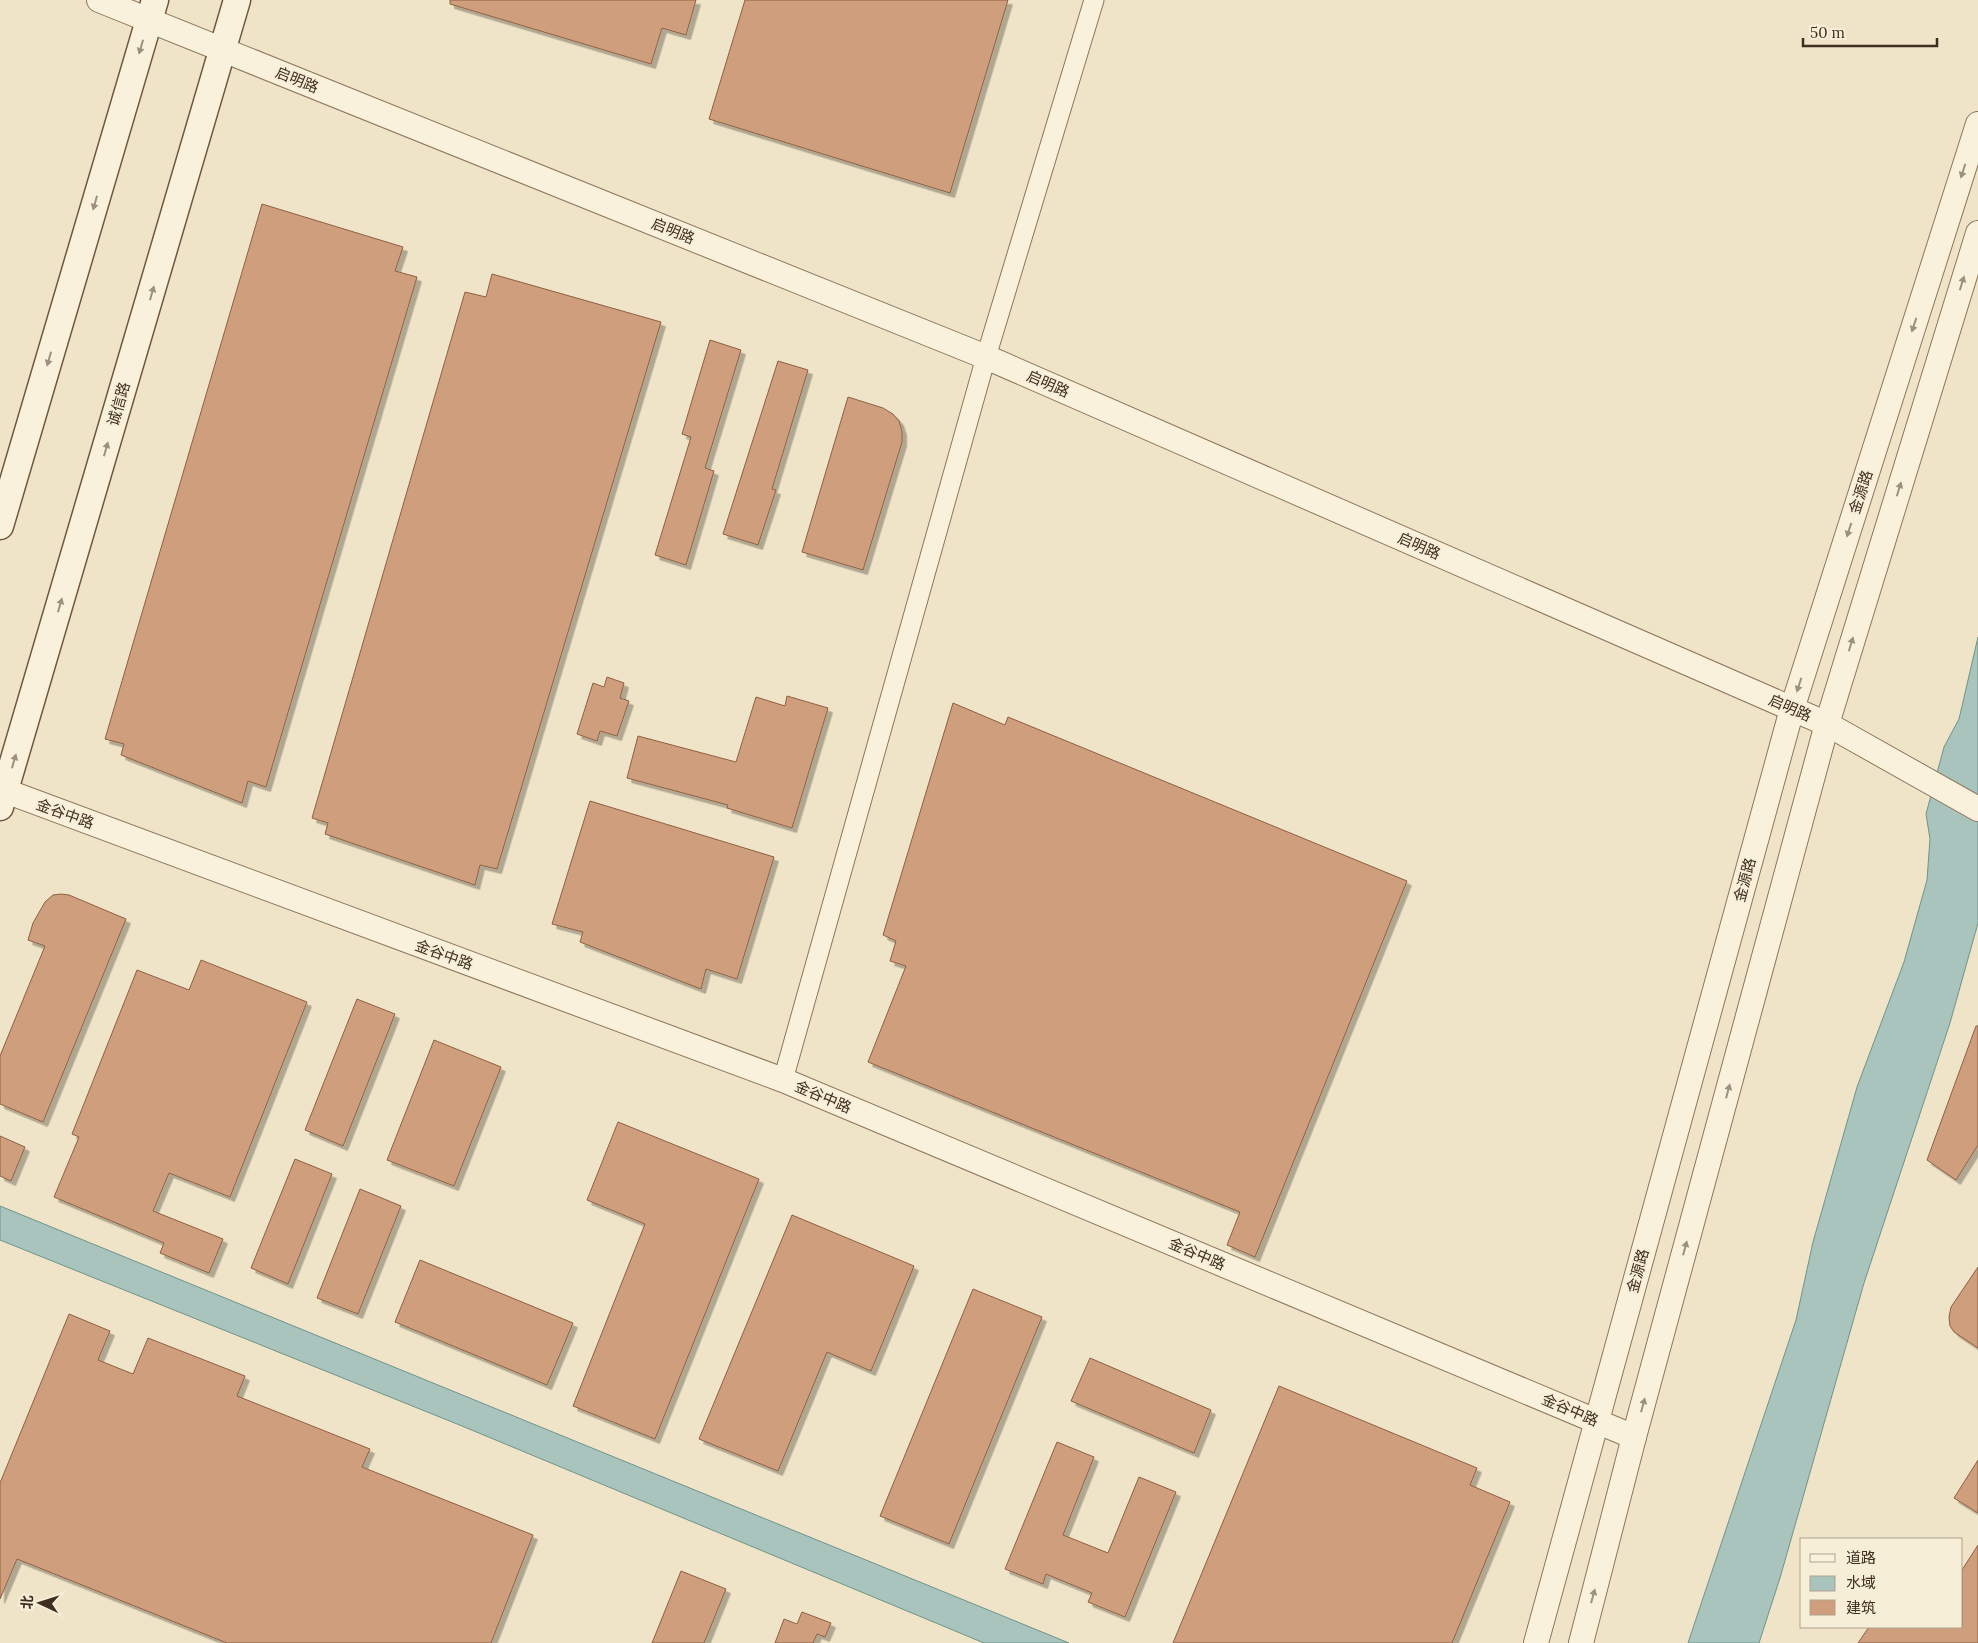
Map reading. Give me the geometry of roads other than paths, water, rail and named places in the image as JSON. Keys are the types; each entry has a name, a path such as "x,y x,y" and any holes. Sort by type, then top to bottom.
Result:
{"main road":[{"name":"诚信路","path":"2,796 237,0"},
{"path":"0,526 152,10"}],"street":[{"name":"启明路","path":"99,0 152,10 223,50 986,357 1827,724 1978,809"},
{"path":"783,1080 986,357 1094,0"},
{"name":"金源路","path":"1536,1643 1792,709 1978,124"},
{"path":"1581,1643 1634,1437 1827,724 1978,233"},
{"name":"金谷中路","path":"2,796 783,1080 1634,1437"}],"water":[{"path":"1978,637 1978,923 1950,1023 1864,1283 1780,1578 1759,1643 1688,1643 1796,1320 1813,1242 1857,1087 1904,962 1927,880 1930,839 1926,814 1944,747 1959,719"},
{"path":"0,1206 1069,1643 984,1643 462,1426 0,1240"}]}
